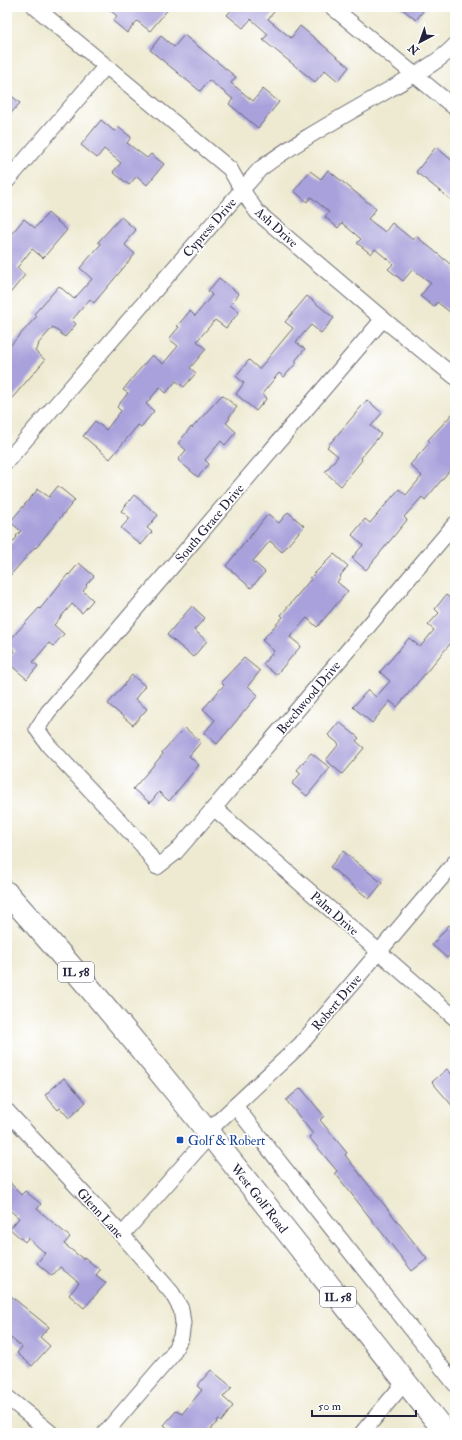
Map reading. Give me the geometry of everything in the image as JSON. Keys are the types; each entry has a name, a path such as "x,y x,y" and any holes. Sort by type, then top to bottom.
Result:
{"main road":[{"name":"West Golf Road","path":"7,893 60,953 208,1133 446,1433"}],"street":[{"name":"Ash Drive","path":"36,7 230,169 242,190 258,212 455,377"},
{"path":"332,7 455,108"},
{"name":"Cypress Drive","path":"7,462 260,169 285,150 447,54 455,45"},
{"path":"7,181 106,66"},
{"name":"South Grace Drive","path":"157,867 144,846 49,746 37,729 48,712 384,319"},
{"name":"Beechwood Drive","path":"157,867 175,853 455,524"},
{"name":"Palm Drive","path":"214,808 455,1018"},
{"name":"Robert Drive","path":"122,1235 208,1133 300,1045 455,862"},
{"path":"235,1106 455,1384"},
{"name":"Glenn Lane","path":"7,1110 122,1235 172,1293 181,1309 183,1323 181,1337 172,1355 105,1433"},
{"path":"362,1433 405,1382"},
{"path":"7,1397 52,1433"}],"building":[{"path":"106,7 170,7 150,31 137,21 127,33 113,21 117,16"},
{"path":"234,7 278,7 268,19 291,38 300,26 349,67 338,81 325,70 315,82 263,40 268,34 251,19 243,28 227,15"},
{"path":"400,7 426,7 416,20"},
{"path":"184,35 236,77 231,83 253,101 263,89 279,102 258,128 229,104 233,99 209,80 200,91 150,50 161,36 174,47"},
{"path":"7,92 20,103 7,118"},
{"path":"101,120 114,131 118,127 131,137 127,143 147,158 151,154 164,164 147,185 137,176 129,185 113,172 121,163 104,149 97,158 81,145"},
{"path":"436,147 455,163 455,203 416,172"},
{"path":"328,170 376,209 368,219 385,232 392,223 413,240 416,236 455,268 455,316 437,302 434,307 420,296 431,283 413,269 403,281 388,269 393,264 375,249 371,254 357,243 361,239 342,223 338,228 325,217 329,212 311,197 307,202 294,191 310,171 321,179"},
{"path":"48,213 67,230 43,258 32,249 17,268 25,275 7,297 7,239 24,219 35,228"},
{"path":"121,217 136,230 125,245 135,254 94,303 90,299 72,320 76,324 65,337 53,327 38,344 39,345 35,351 45,360 7,404 7,349 37,316 34,314 59,286 74,299 92,279 80,268 101,244 98,242"},
{"path":"219,278 239,294 230,305 239,312 226,328 215,320 197,341 206,349 190,368 196,373 184,387 176,381 166,393 160,387 146,404 154,411 141,427 138,425 110,459 83,436 95,421 106,430 121,411 117,407 128,393 123,390 152,355 163,364 178,346 169,339 179,327 177,326 190,311 195,316 212,295 208,291"},
{"path":"307,296 334,318 321,333 311,325 296,342 305,349 295,361 297,362 284,377 279,373 262,394 267,398 256,411 236,394 244,383 236,376 249,360 259,369 293,328 285,322"},
{"path":"222,395 237,407 226,423 236,432 225,445 221,441 205,460 209,464 198,477 178,460 186,450 178,443 191,427 192,428"},
{"path":"367,400 382,413 371,426 381,434 361,458 362,460 341,486 325,472 338,456 327,447"},
{"path":"455,411 455,464 425,500 422,497 404,517 407,520 366,570 352,558 363,545 352,535 365,519 370,523 399,489 406,495 422,476 410,465 430,442 428,440"},
{"path":"58,486 75,500 36,548 35,547 7,579 7,549 21,531 10,522 38,489 49,497"},
{"path":"134,495 158,515 147,528 152,532 141,545 121,528 130,518 121,511"},
{"path":"288,512 304,526 282,552 270,541 253,561 265,572 251,588 226,566 268,514 279,523"},
{"path":"334,554 348,566 337,582 348,591 317,627 307,618 290,637 301,646 276,675 263,664 274,651 262,640 283,617 281,615 311,579 310,578"},
{"path":"79,563 94,576 83,591 93,600 82,613 72,604 54,625 64,634 53,646 49,643 33,662 38,666 27,679 7,662 15,651 7,643 39,608 40,609 68,574 69,575"},
{"path":"446,595 455,602 455,648 450,644 397,707 390,701 372,723 353,707 368,690 376,697 390,681 380,672 409,638 420,647 434,630 428,625 439,613 435,609"},
{"path":"192,606 205,618 194,630 207,641 193,657 167,635"},
{"path":"244,658 260,671 248,686 258,695 217,744 204,733 215,720 203,709 224,685 221,682"},
{"path":"132,675 145,686 135,699 147,709 133,725 108,704"},
{"path":"339,722 359,738 356,741 364,748 342,774 326,760 339,744 328,735"},
{"path":"185,728 201,742 189,756 199,765 169,801 159,792 150,803 133,789 163,754 162,752"},
{"path":"311,753 330,768 307,796 292,784 301,773 297,770"},
{"path":"343,851 382,883 369,899 330,867"},
{"path":"449,925 455,930 455,948 447,958 432,945"},
{"path":"447,1069 455,1078 455,1109 432,1082"},
{"path":"64,1078 86,1102 69,1118 60,1108 58,1110 45,1095"},
{"path":"301,1088 324,1116 320,1120 347,1153 345,1155 427,1259 412,1271 335,1173 337,1171 309,1137 313,1134 286,1100"},
{"path":"7,1179 21,1195 25,1191 41,1204 37,1209 70,1237 64,1244 100,1270 96,1275 106,1283 84,1308 69,1295 79,1283 60,1267 52,1276 37,1263 45,1253 28,1238 25,1242 10,1229 19,1218 7,1208"},
{"path":"7,1293 49,1327 40,1337 50,1346 32,1366 17,1353 22,1347 7,1335"},
{"path":"211,1370 232,1387 223,1397 233,1406 221,1422 219,1420 207,1433 173,1433 164,1425 177,1410 182,1414 202,1390 197,1386"}],"place":[{"name":"Golf & Robert","path":"180,1140"}]}
